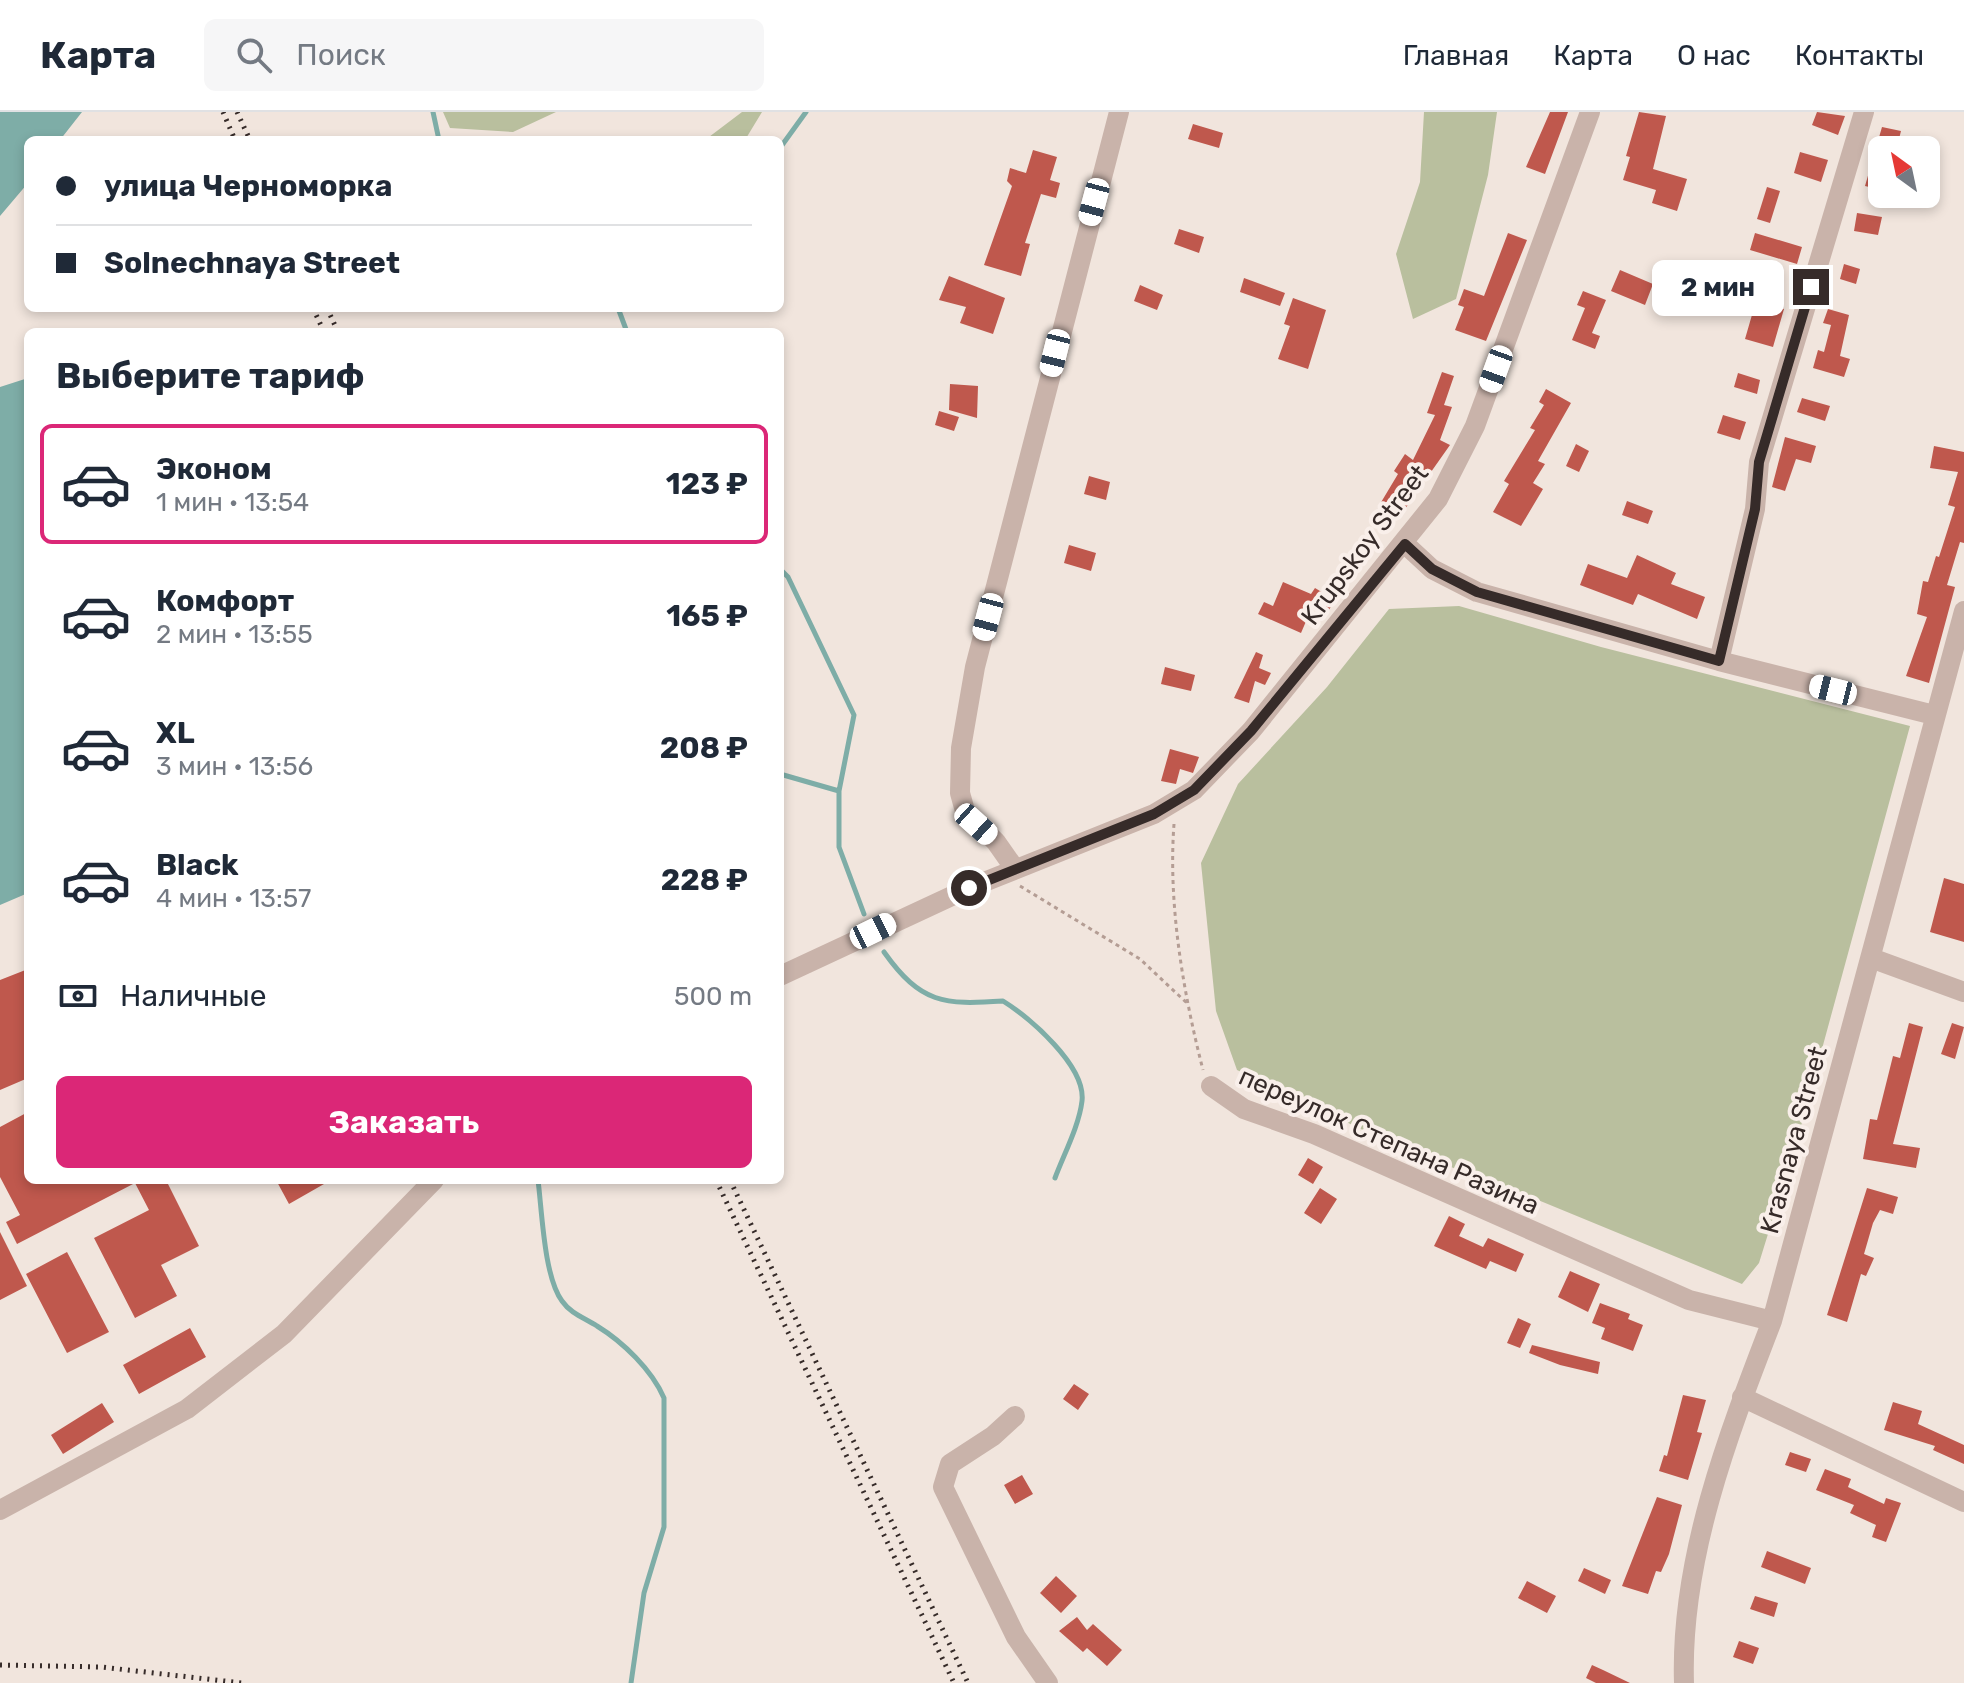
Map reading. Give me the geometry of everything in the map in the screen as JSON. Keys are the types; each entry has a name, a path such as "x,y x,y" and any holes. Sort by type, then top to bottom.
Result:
{"street":[{"path":"1010,871 996,842 965,811 958,773 961,748 975,667 1119,112"},
{"name":"Krupskoy Street","path":"784,974 895,920 1175,804 1213,772 1251,731 1405,544 1438,499 1475,426 1590,112"},
{"path":"1719,661 1755,509 1759,462 1864,112"},
{"path":"1405,544 1432,569 1477,592 1719,661 1934,715"},
{"name":"Krasnaya Street","path":"1684,1683 1685,1623 1699,1539 1742,1397 1772,1321 1964,611"},
{"path":"1871,958 1964,992"},
{"name":"переулок Степана Разина","path":"1211,1086 1244,1109 1314,1134 1689,1300 1772,1321"},
{"path":"0,1510 142,1436 198,1400 284,1334 430,1184"},
{"path":"1742,1397 1964,1502"},
{"path":"1015,1416 993,1436 950,1464 943,1487 1016,1637 1048,1683"}],"path":[{"name":"переулок Степана Разина","path":"1175,804 1173,882 1189,1005 1203,1069 1211,1086"},
{"path":"1010,871 1030,894 1140,959 1189,1005"}],"green space":[{"path":"443,112 556,112 513,132 450,128"},
{"path":"742,112 762,112 747,136 710,136"},
{"path":"1424,112 1497,112 1488,175 1456,299 1413,319 1396,254 1420,182"},
{"path":"1459,606 1601,647 1910,726 1798,1137 1759,1263 1742,1284 1521,1193 1405,1150 1237,1070 1216,1011 1201,863 1238,784 1327,687 1389,609"}],"water":[{"path":"0,112 82,112 63,136 24,136 24,188 0,216"},
{"path":"24,379 24,895 0,905 0,387"}],"building":[{"path":"1550,112 1568,112 1545,174 1526,167"},
{"path":"1639,112 1666,116 1653,169 1687,179 1677,211 1652,203 1656,190 1623,180 1630,157 1626,156"},
{"path":"1817,112 1845,116 1838,135 1812,125"},
{"path":"1193,124 1223,133 1219,148 1188,139"},
{"path":"1882,127 1901,131 1900,136 1879,136"},
{"path":"1033,150 1057,157 1050,180 1060,183 1056,198 1041,194 1025,243 1030,244 1021,276 984,265 1012,186 1007,181 1010,168 1026,173"},
{"path":"1800,152 1828,160 1821,182 1794,173"},
{"path":"1767,187 1780,191 1770,223 1757,219"},
{"path":"1857,213 1882,217 1878,235 1854,231"},
{"path":"1179,229 1204,237 1199,253 1174,244"},
{"path":"1508,233 1527,240 1486,341 1455,330 1464,307 1458,305 1464,289 1484,296"},
{"path":"1755,233 1802,247 1797,264 1750,250"},
{"path":"1844,264 1860,269 1856,284 1840,279"},
{"path":"1620,270 1653,284 1645,305 1611,291"},
{"path":"949,276 1005,298 993,334 960,323 966,307 939,300"},
{"path":"1244,278 1285,293 1280,306 1240,292"},
{"path":"1140,285 1163,295 1157,310 1134,301"},
{"path":"1583,291 1606,300 1592,333 1600,336 1595,349 1572,340 1585,308 1577,305"},
{"path":"1293,298 1326,310 1308,369 1278,359 1290,326 1284,324"},
{"path":"1756,301 1784,309 1773,347 1745,339"},
{"path":"1828,309 1849,315 1840,356 1850,359 1844,377 1813,368 1818,350 1824,352 1831,325 1823,323"},
{"path":"1442,372 1454,376 1444,405 1452,407 1440,440 1450,445 1400,516 1380,504 1398,474 1394,471 1405,454 1413,460 1435,415 1427,413"},
{"path":"1738,373 1760,380 1757,394 1734,387"},
{"path":"950,384 978,386 977,418 949,410"},
{"path":"1546,389 1571,403 1538,461 1545,464 1533,483 1543,489 1521,526 1493,512 1509,484 1504,481 1535,430 1530,428 1544,405 1539,402"},
{"path":"1802,398 1830,406 1825,421 1797,412"},
{"path":"939,411 959,417 954,431 935,425"},
{"path":"1723,415 1746,422 1740,440 1717,433"},
{"path":"1785,437 1816,446 1811,463 1796,459 1785,491 1772,487"},
{"path":"1576,444 1589,451 1579,472 1566,466"},
{"path":"1934,446 1964,452 1964,543 1960,542 1947,585 1955,587 1929,683 1906,676 1927,617 1917,614 1923,581 1928,582 1936,556 1939,557 1955,507 1948,505 1958,472 1930,468"},
{"path":"1089,476 1110,482 1106,500 1084,494"},
{"path":"1627,501 1653,511 1648,524 1622,515"},
{"path":"1069,545 1096,553 1091,571 1064,563"},
{"path":"1637,555 1676,573 1671,584 1705,597 1697,619 1638,594 1633,605 1580,585 1588,564 1627,578"},
{"path":"1283,582 1311,594 1315,588 1335,600 1327,613 1313,605 1301,633 1258,614 1264,602 1273,606"},
{"path":"1256,652 1263,655 1259,668 1271,673 1265,685 1255,681 1249,703 1234,698"},
{"path":"1165,667 1195,675 1191,691 1161,684"},
{"path":"1170,749 1199,757 1193,773 1180,769 1176,784 1161,781"},
{"path":"1944,878 1964,884 1964,942 1930,932"},
{"path":"24,971 24,1080 0,1090 0,980"},
{"path":"1909,1023 1923,1027 1893,1144 1920,1148 1916,1168 1863,1159 1870,1119 1877,1120 1893,1056 1900,1058"},
{"path":"1952,1023 1964,1027 1955,1059 1941,1054"},
{"path":"24,1114 24,1184 133,1184 17,1244 6,1222 20,1215 0,1177 0,1127"},
{"path":"1308,1158 1323,1167 1313,1184 1298,1175"},
{"path":"136,1184 168,1184 199,1246 161,1265 177,1296 135,1318 94,1238 149,1210"},
{"path":"278,1184 324,1184 289,1204"},
{"path":"1320,1188 1337,1199 1321,1224 1304,1213"},
{"path":"1867,1188 1898,1197 1893,1214 1880,1210 1873,1223 1864,1254 1874,1258 1866,1276 1861,1274 1847,1322 1827,1315"},
{"path":"1449,1216 1465,1224 1459,1236 1483,1247 1488,1238 1524,1254 1516,1272 1490,1261 1486,1269 1434,1246"},
{"path":"0,1232 27,1286 0,1300"},
{"path":"67,1252 109,1332 67,1353 26,1274"},
{"path":"1570,1271 1600,1284 1588,1312 1558,1297"},
{"path":"1600,1303 1630,1314 1628,1319 1643,1325 1633,1351 1601,1339 1605,1328 1592,1323"},
{"path":"1518,1318 1531,1324 1520,1348 1507,1343"},
{"path":"190,1328 206,1357 139,1394 123,1365"},
{"path":"1532,1345 1600,1362 1598,1374 1560,1365 1529,1353"},
{"path":"1074,1384 1089,1394 1078,1410 1063,1399"},
{"path":"1683,1395 1706,1400 1697,1432 1702,1433 1688,1480 1659,1471 1664,1455 1667,1456"},
{"path":"1893,1402 1922,1411 1918,1424 1964,1445 1964,1464 1933,1450 1935,1446 1884,1430"},
{"path":"102,1403 114,1422 63,1454 51,1435"},
{"path":"1790,1452 1811,1459 1806,1472 1785,1465"},
{"path":"1825,1469 1851,1479 1848,1487 1884,1504 1886,1498 1901,1503 1886,1542 1872,1537 1876,1525 1850,1513 1854,1505 1816,1490"},
{"path":"1022,1475 1033,1494 1015,1504 1004,1485"},
{"path":"1657,1497 1682,1505 1669,1554 1661,1572 1656,1571 1648,1594 1622,1586"},
{"path":"1767,1551 1811,1568 1805,1584 1761,1567"},
{"path":"1584,1568 1611,1580 1605,1594 1578,1581"},
{"path":"1056,1576 1077,1596 1061,1613 1040,1593"},
{"path":"1527,1581 1556,1596 1547,1613 1518,1598"},
{"path":"1755,1596 1778,1603 1774,1617 1750,1609"},
{"path":"1077,1617 1087,1630 1093,1624 1122,1650 1107,1666 1087,1648 1083,1652 1059,1631"},
{"path":"1739,1641 1759,1648 1753,1664 1733,1657"},
{"path":"1592,1665 1630,1683 1596,1683 1586,1678"}],"waterway":[{"path":"433,112 438,136"},
{"path":"784,142 806,112"},
{"path":"620,312 626,328"},
{"path":"784,573 854,715 839,791 839,847 864,914"},
{"path":"784,775 839,791"},
{"path":"884,952 910,982 935,998 965,1002 1003,1001 1041,1031 1066,1058 1081,1087 1082,1101 1075,1130 1055,1178"},
{"path":"538,1184 551,1276 562,1301 574,1313 626,1348 652,1377 664,1398 664,1527 644,1593 631,1683"}],"railway":[{"path":"223,112 233,136"},
{"path":"237,112 248,136"},
{"path":"315,312 322,328"},
{"path":"329,312 336,328"},
{"path":"718,1184 954,1683"},
{"path":"732,1184 968,1683"},
{"path":"0,1665 101,1667 242,1683"}],"route":[{"path":"969,888 1154,814 1194,790 1251,731 1405,544 1432,569 1477,592 1719,661 1755,509 1759,462 1811,287"}]}
